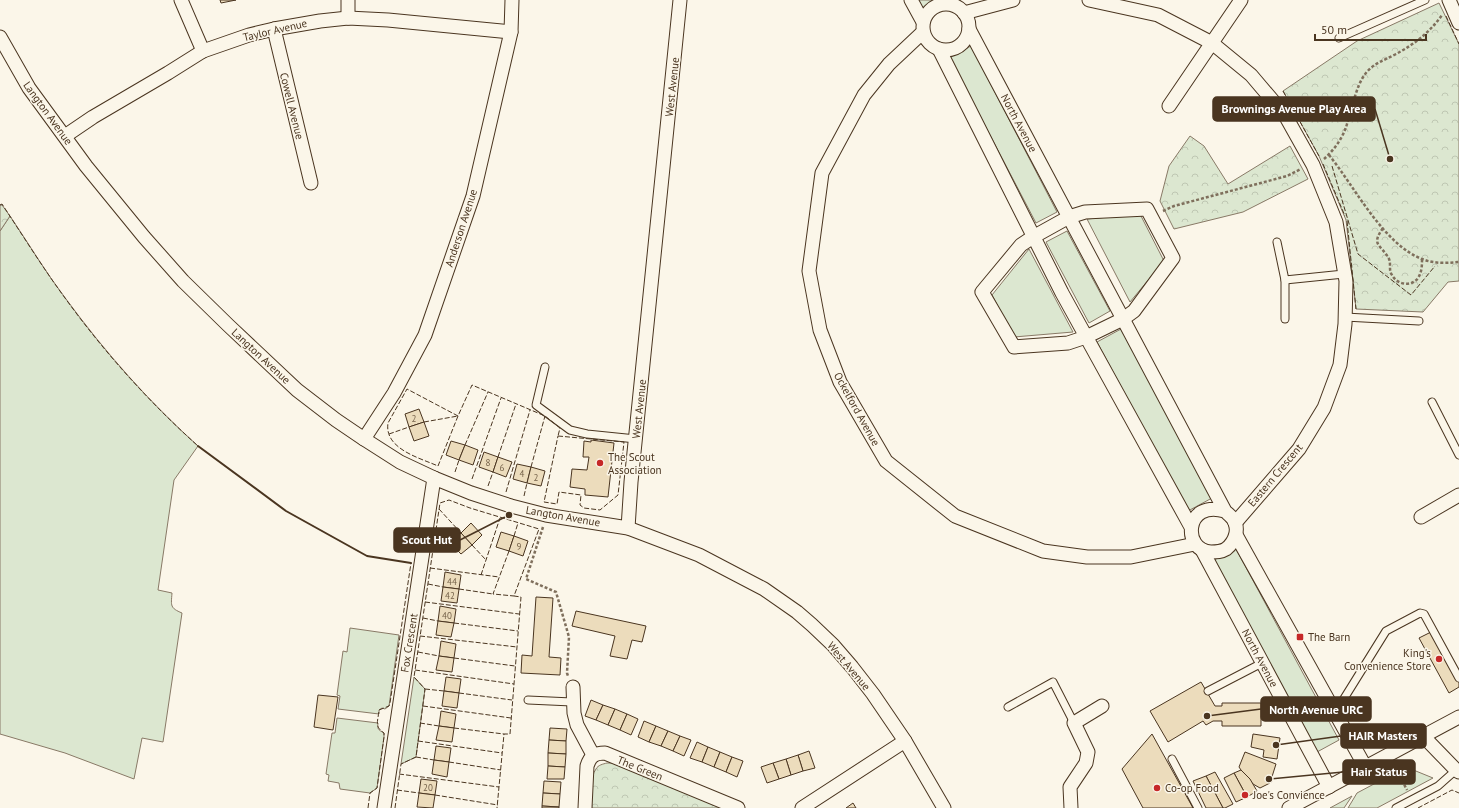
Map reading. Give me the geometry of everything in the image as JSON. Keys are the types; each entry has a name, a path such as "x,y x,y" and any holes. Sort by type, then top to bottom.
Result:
{"street":[{"path":"181,0 203,51"},
{"path":"348,0 348,18"},
{"name":"Anderson Avenue","path":"364,439 394,392 424,335 473,196 511,32 512,0"},
{"name":"West Avenue","path":"680,0 628,528 692,552 718,564 764,589 797,612 833,645 873,694 905,741 944,808"},
{"name":"North Avenue","path":"911,0 928,42 939,49 1033,236 1086,337 1191,527 1191,533 1330,787"},
{"path":"923,27 930,9 935,6 946,4 957,6 1013,0"},
{"name":"Eastern Crescent","path":"1089,0 1158,15 1212,43 1251,75 1285,115 1313,165 1336,222 1344,274 1345,317 1340,365 1324,408 1299,450 1235,529"},
{"path":"1169,106 1241,0"},
{"path":"1450,1 1459,23"},
{"name":"North Avenue","path":"957,6 969,23 969,29 1224,511 1233,518 1235,529 1366,768"},
{"name":"Taylor Avenue","path":"65,136 93,117 203,51 249,35 274,29 348,18 388,20 511,32"},
{"name":"Ockelford Avenue","path":"923,27 889,64 864,95 822,173 809,271 820,330 840,382 886,461 955,516 1043,551 1086,557 1131,557 1199,547"},
{"name":"Cowell Avenue","path":"274,29 311,183"},
{"path":"939,49 951,50 957,47 964,42 968,35 969,29"},
{"name":"Langton Avenue","path":"0,37 29,88 86,166 144,237 183,281 297,390 364,439 400,462 434,478 471,493 510,506 546,515 628,528"},
{"path":"1147,209 1173,258 1134,311 1123,319 1086,337 1068,343 1014,347 982,292 1021,245 1033,236 1069,217 1086,212 1147,209"},
{"name":"Fox Crescent","path":"384,808 434,478"},
{"path":"1421,516 1459,495"},
{"path":"1191,527 1193,520 1200,512 1208,508 1215,508 1224,511"},
{"path":"1199,547 1207,552 1218,552 1223,550 1232,543 1235,529"},
{"path":"573,687 572,702 577,725 593,755 587,766 585,808"},
{"path":"1071,808 1070,787 1086,763 1088,752 1074,723 1102,706"},
{"path":"1289,808 1389,756 1459,717"},
{"path":"1424,737 1457,771"},
{"path":"802,808 905,741"},
{"name":"The Green","path":"593,755 605,753 738,808"}],"lane":[{"path":"1339,38 1425,0"},
{"path":"1277,242 1285,280 1285,319"},
{"path":"1285,280 1344,274"},
{"path":"1345,317 1419,321"},
{"path":"545,367 536,405 570,430 587,434 636,439"},
{"path":"1432,402 1459,455"},
{"path":"1335,713 1386,631 1420,613 1424,614 1459,678"},
{"path":"1208,691 1262,663"},
{"path":"1008,707 1054,682 1074,723"},
{"path":"528,700 572,702"},
{"path":"1172,759 1198,808"},
{"path":"1396,808 1438,786 1457,771"}],"path":[{"path":"1152,218 1174,206 1287,176 1302,168 1322,162 1334,149 1347,126 1355,95 1365,74 1376,63 1413,44 1433,28 1450,1"},
{"path":"1329,155 1383,228 1395,240 1422,259 1437,263 1459,262"},
{"path":"1383,228 1377,237 1377,243 1379,248 1388,257 1390,261 1390,272 1397,282 1404,284 1412,283 1418,279 1421,273 1422,259"},
{"path":"546,515 526,579 556,592 568,637 566,673 573,687"},
{"path":"1389,756 1412,800"}],"green space":[{"path":"917,0 936,0 922,8"},
{"path":"1439,3 1459,44 1459,281 1448,282 1423,312 1356,309 1346,220 1319,156 1283,91 1357,41"},
{"path":"971,46 1057,212 1036,223 949,57"},
{"path":"1190,136 1204,146 1228,184 1290,146 1308,179 1243,212 1174,229 1160,201 1169,166"},
{"path":"0,205 2,205 10,216 0,231"},
{"path":"1140,214 1164,261 1130,302 1087,219"},
{"path":"10,216 51,279 96,338 128,376 162,412 198,446 174,480 158,590 172,593 171,601 173,608 182,613 163,742 142,738 134,779 65,753 0,734 0,231"},
{"path":"1067,231 1110,311 1089,323 1046,242"},
{"path":"1029,249 1073,332 1014,337 992,295"},
{"path":"1121,329 1212,498 1188,511 1097,342"},
{"path":"1236,549 1339,740 1317,752 1214,560"},
{"path":"350,628 399,635 389,706 385,709 382,708 379,710 379,714 338,709 340,696 337,695 343,651 347,652"},
{"path":"414,677 425,689 416,757 401,764"},
{"path":"337,718 378,723 379,730 384,733 377,788 370,793 340,789 339,783 328,781 329,775 326,774 332,733 335,733"},
{"path":"607,763 615,763 727,808 590,808 594,772 598,767"},
{"path":"1406,767 1433,778 1377,808 1348,808 1357,793"},
{"path":"1352,796 1344,808 1330,808"}],"building":[{"path":"220,0 236,0 221,3"},
{"path":"419,409 424,422 409,427 405,414"},
{"path":"424,422 429,436 414,441 409,427"},
{"name":"The Scout Association","path":"591,440 614,443 608,497 585,495 585,489 570,487 572,469 587,470 589,457 583,457 584,441 591,442"},
{"path":"451,441 465,445 459,460 446,455"},
{"path":"465,445 478,450 473,465 459,460"},
{"path":"484,452 498,457 493,472 479,467"},
{"path":"498,457 512,462 506,477 493,472"},
{"path":"517,464 531,467 527,483 513,479"},
{"path":"531,467 545,471 541,486 527,483"},
{"path":"471,523 482,535 472,545 461,533"},
{"path":"501,532 514,536 509,551 496,547"},
{"path":"461,533 472,545 461,554 450,543"},
{"path":"514,536 528,541 523,556 509,551"},
{"path":"445,572 461,575 459,589 443,587"},
{"path":"443,587 459,589 457,603 441,601"},
{"path":"536,597 553,598 549,657 561,658 560,675 521,673 522,655 532,656"},
{"path":"440,606 456,609 454,623 438,621"},
{"path":"576,611 646,626 642,642 632,640 627,659 610,656 615,636 572,626"},
{"path":"438,621 454,623 451,637 436,635"},
{"name":"King's Convenience Store","path":"1433,631 1459,681 1459,687 1449,693 1419,638"},
{"path":"441,641 456,644 454,658 439,656"},
{"path":"439,656 454,658 452,672 436,670"},
{"path":"446,677 461,679 459,693 444,691"},
{"path":"1201,682 1215,706 1222,706 1222,703 1261,703 1261,726 1222,726 1222,721 1213,721 1206,725 1203,721 1168,742 1150,711"},
{"path":"444,691 459,693 457,708 442,706"},
{"path":"318,695 338,697 333,730 314,727"},
{"path":"591,700 603,705 596,720 585,716"},
{"path":"603,705 615,709 608,725 596,720"},
{"path":"615,709 627,714 620,730 608,725"},
{"path":"441,711 456,714 454,728 439,726"},
{"path":"627,714 638,719 631,735 620,730"},
{"path":"644,721 656,726 649,742 638,737"},
{"path":"439,726 454,728 452,742 436,740"},
{"path":"656,726 668,731 661,746 649,742"},
{"path":"550,728 567,729 566,741 549,740"},
{"path":"668,731 680,736 673,751 661,746"},
{"name":"Co-op Food","path":"1152,734 1193,808 1143,808 1122,769"},
{"path":"1253,734 1280,738 1277,759 1263,757 1264,750 1251,747"},
{"path":"680,736 691,740 684,756 673,751"},
{"path":"549,740 566,741 566,754 548,753"},
{"path":"697,742 708,747 702,762 690,758"},
{"path":"436,746 451,748 449,762 434,760"},
{"path":"708,747 720,752 714,767 702,762"},
{"path":"809,751 815,768 803,771 798,755"},
{"path":"720,752 732,757 726,772 714,767"},
{"path":"1245,752 1276,764 1270,783 1260,788 1253,784 1241,770 1239,767"},
{"path":"548,753 566,754 565,767 548,766"},
{"path":"798,755 803,771 791,775 786,759"},
{"path":"732,757 743,761 737,777 726,772"},
{"path":"786,759 791,775 779,779 773,763"},
{"path":"434,760 449,762 447,777 432,774"},
{"path":"773,763 779,779 767,783 761,767"},
{"path":"548,766 565,767 564,779 547,779"},
{"path":"1241,770 1250,779 1257,791 1247,797 1234,773"},
{"path":"1215,772 1233,804 1225,808 1223,808 1206,776"},
{"path":"1234,773 1247,797 1236,802 1224,778"},
{"path":"1206,776 1223,808 1206,808 1193,781"},
{"path":"421,779 437,781 435,795 419,793"},
{"path":"544,781 561,782 560,794 543,793"},
{"path":"419,793 435,795 433,808 417,807"},
{"path":"543,793 560,794 559,807 542,806"},
{"path":"853,803 856,808 846,808"},
{"path":"542,806 559,807 559,808 542,808"}],"fence":[{"path":"1446,16 1459,44"},
{"path":"1283,91 1319,156"},
{"path":"1323,164 1345,216"},
{"path":"1332,166 1358,254 1411,295 1435,266"},
{"path":"0,205 2,204 57,287 95,338 162,412 198,446"},
{"path":"1347,221 1356,309"},
{"path":"458,416 438,466 413,456 397,446 388,432 388,423 407,389 458,416 472,385 545,416 560,428 558,436"},
{"path":"465,445 488,392"},
{"path":"472,479 501,398"},
{"path":"498,457 516,404"},
{"path":"506,492 530,410"},
{"path":"424,422 458,416"},
{"path":"531,467 545,416"},
{"path":"389,434 409,427"},
{"path":"558,436 624,442 618,495 600,510 584,508 580,505 581,495 559,492 557,504 544,502 558,436"},
{"path":"455,472 459,460"},
{"path":"488,486 493,472"},
{"path":"524,496 527,483"},
{"path":"395,808 401,764 416,757 425,689 414,677 440,503 449,500 539,529 514,596 521,597 510,734 504,734 497,808"},
{"path":"439,509 461,533"},
{"path":"481,575 500,518"},
{"path":"514,536 518,523"},
{"path":"472,545 486,560"},
{"path":"509,551 493,594 514,596"},
{"path":"368,808 370,793 377,788 384,737 384,733 378,726 379,710 389,706 390,703 411,563"},
{"path":"430,568 499,577"},
{"path":"428,584 443,587"},
{"path":"459,589 493,594"},
{"path":"425,602 519,614"},
{"path":"423,618 438,621"},
{"path":"454,623 518,631"},
{"path":"420,636 517,647"},
{"path":"418,652 439,656"},
{"path":"454,658 515,666"},
{"path":"415,670 514,684"},
{"path":"425,689 444,691"},
{"path":"459,693 512,700"},
{"path":"423,706 511,718"},
{"path":"420,723 439,726"},
{"path":"454,728 504,734"},
{"path":"418,741 502,753"},
{"path":"416,757 434,760"},
{"path":"449,762 501,770"},
{"path":"399,774 499,787"},
{"path":"397,790 419,793"},
{"path":"1418,808 1452,790 1459,793"},
{"path":"435,795 498,805"}],"wall":[{"path":"198,446 286,511 367,556 411,563"}],"place":[{"name":"Brownings Avenue Play Area","path":"1390,159"},
{"name":"The Scout Association","path":"600,463"},
{"name":"Scout Hut","path":"509,515"},
{"name":"The Barn","path":"1300,637"},
{"name":"King's Convenience Store","path":"1439,659"},
{"name":"North Avenue URC","path":"1207,716"},
{"name":"HAIR Masters","path":"1276,745"},
{"name":"Hair Status","path":"1269,779"},
{"name":"Co-op Food","path":"1157,788"},
{"name":"Joe's Convience","path":"1245,795"}]}
